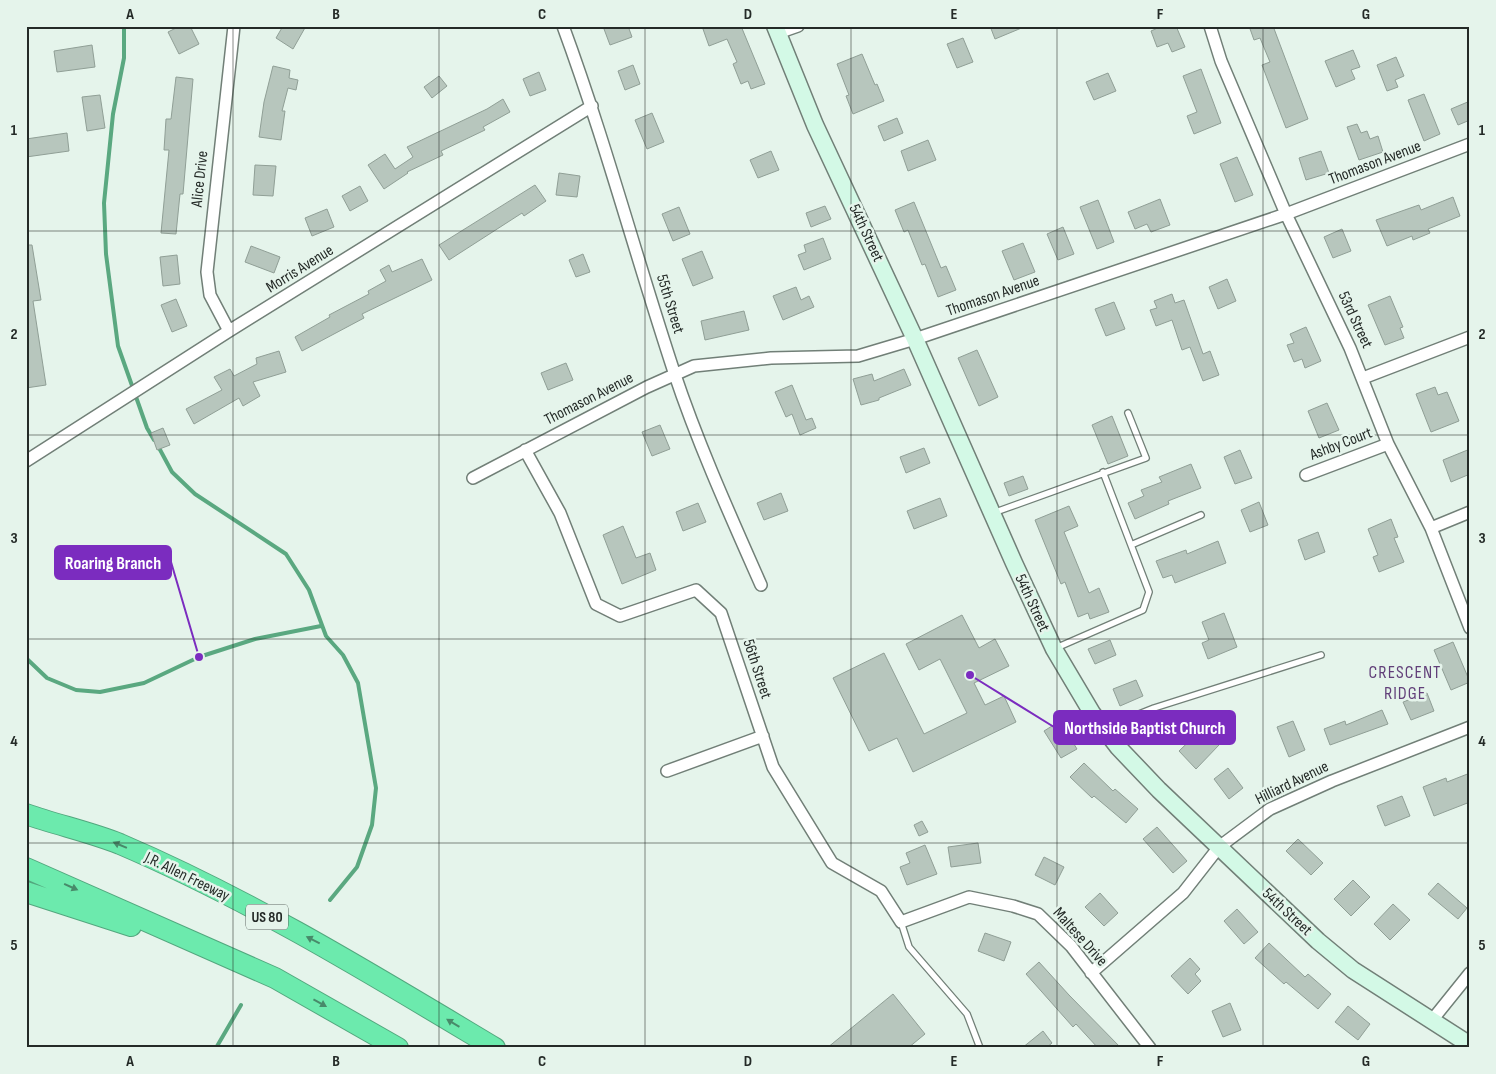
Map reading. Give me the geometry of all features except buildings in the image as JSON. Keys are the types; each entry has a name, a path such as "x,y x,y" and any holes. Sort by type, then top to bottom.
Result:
{"highway":[{"name":"J.R. Allen Freeway","path":"26,814 119,844 201,884 325,946 495,1048"},
{"path":"26,868 275,978 398,1048"},
{"path":"26,892 230,958"}],"main road":[{"name":"54th Street","path":"777,30 816,125 915,339 1054,649 1092,713 1139,768 1219,848 1318,941 1354,970 1470,1045"}],"street":[{"name":"Alice Drive","path":"229,331 210,295 207,272 234,26"},
{"name":"55th Street","path":"563,26 592,106 674,373 726,507 761,585"},
{"path":"777,30 798,26"},
{"name":"53rd Street","path":"1210,26 1221,61 1286,214 1363,378 1388,444 1431,528 1470,628"},
{"name":"Morris Avenue","path":"26,461 229,331 592,106"},
{"name":"Thomason Avenue","path":"472,478 674,373 694,366 761,359 858,356 915,339 1286,214 1470,144"},
{"path":"1363,378 1470,337"},
{"name":"Ashby Court","path":"1306,475 1388,444"},
{"name":"56th Street","path":"525,450 560,514 596,604 620,616 696,590 722,613 773,767 832,863 880,891 901,922"},
{"path":"1431,528 1470,512"},
{"name":"Hilliard Avenue","path":"1091,973 1183,893 1219,848 1270,809 1332,781 1470,726"},
{"path":"667,770 763,736"},
{"name":"Maltese Drive","path":"901,922 969,897 1013,906 1038,914 1071,946 1150,1048"},
{"path":"1432,1019 1470,972"}],"lane":[{"path":"992,513 1146,458 1128,414"},
{"path":"1054,649 1143,610 1149,592 1103,472"},
{"path":"1131,545 1201,516"},
{"path":"1106,731 1129,718 1154,708 1321,654"},
{"path":"901,922 909,947 967,1014 980,1048"}],"waterway":[{"path":"124,26 124,58 113,114 104,203 106,254 118,346 147,428 154,440"},
{"path":"158,446 172,472 195,494 286,554 309,590 326,636 343,655 358,683 376,788 372,825 357,867 330,900"},
{"path":"26,658 47,678 76,690 100,692 144,683 199,657 255,639 321,626"},
{"path":"216,1048 241,1005"}],"place":[{"name":"Roaring Branch","path":"199,657"},
{"name":"Northside Baptist Church","path":"970,675"}],"district":[{"name":"CRESCENT RIDGE","path":"1405,682"}]}
